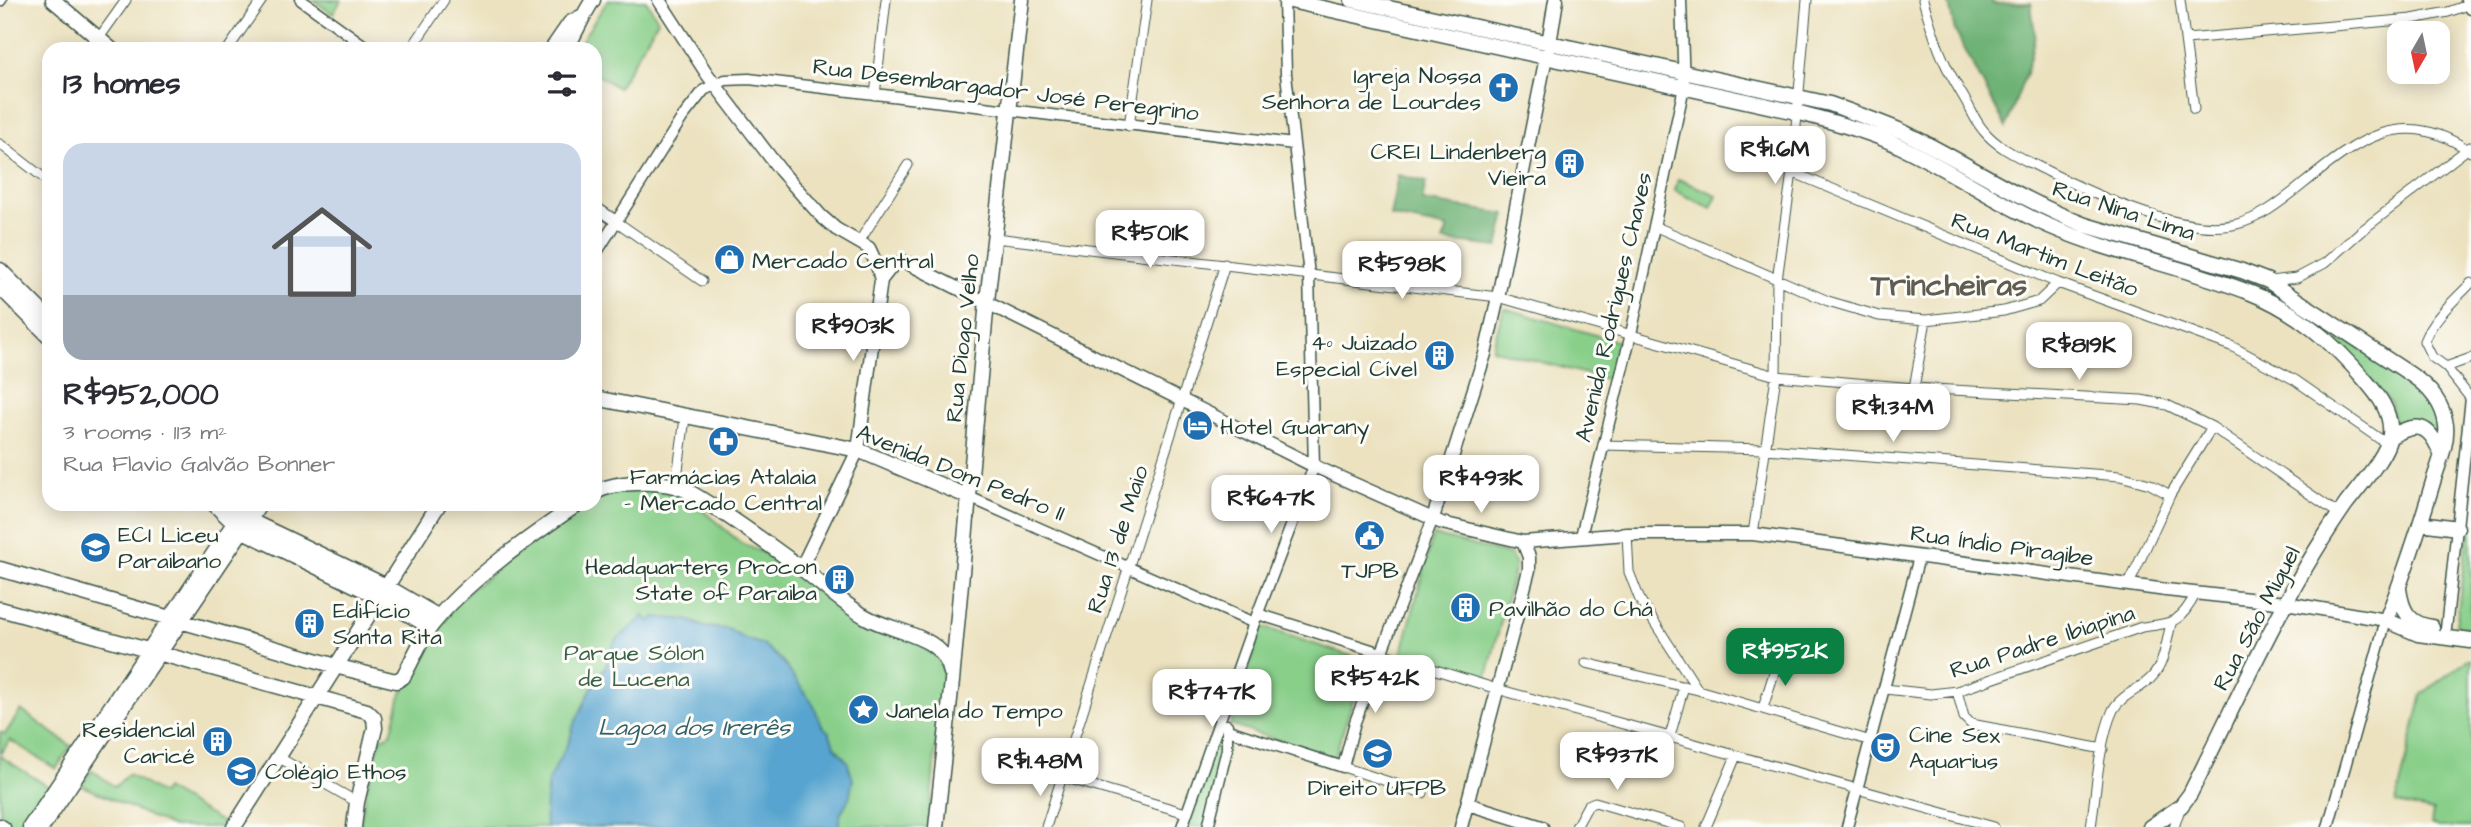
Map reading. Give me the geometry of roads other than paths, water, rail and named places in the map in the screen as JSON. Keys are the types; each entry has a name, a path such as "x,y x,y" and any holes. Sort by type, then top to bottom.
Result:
{"main road":[{"path":"53,0 103,42"},
{"path":"571,42 579,29 581,17 593,0"},
{"path":"659,0 714,83 795,188 836,229 869,248 877,265 881,281 858,450 801,568"},
{"name":"Rua Diogo Velho","path":"936,827 987,301 1021,0"},
{"name":"Rua Nina Lima","path":"1285,0 1796,112 1858,129 1888,141 2047,225 2104,247 2252,293 2274,304 2327,340 2354,366 2382,402 2386,411 2388,441"},
{"name":"Rua Nina Lima","path":"1352,0 1830,104 1900,131 2034,204 2073,221 2268,281 2423,382 2439,401 2444,415 2446,434 2442,454 2421,523 2386,620"},
{"path":"1432,521 1477,379 1499,297 1556,0"},
{"path":"557,42 570,23 581,17"},
{"name":"Rua Índio Piragibe","path":"881,281 892,267 903,261 1314,466 1432,521 1523,542 1627,534 1753,534 2286,603 2386,620 2418,634 2471,641"},
{"path":"0,270 42,312"},
{"path":"0,287 42,329"},
{"name":"Avenida Dom Pedro II","path":"602,400 858,450 969,497"},
{"path":"2388,441 2406,428 2424,428 2437,442 2442,454"},
{"name":"Rua São Miguel","path":"2181,806 2190,794 2286,603 2339,514 2388,441"},
{"path":"602,489 638,483 677,485 710,503 864,616 923,639 940,650 949,662 952,681"},
{"path":"234,827 434,511"},
{"path":"0,569 396,681 403,677 434,622 528,539 568,511"},
{"path":"30,827 153,652 241,516 382,591 434,622"},
{"path":"2421,523 2457,528"},
{"path":"1461,827 1529,570 1529,557 1523,542"},
{"path":"2399,588 2401,605 2409,618 2424,626 2471,632"},
{"path":"0,609 318,696 372,715 375,724 354,827"},
{"path":"42,827 153,652"},
{"path":"1468,804 1542,827"},
{"path":"2150,827 2181,806"}],"street":[{"path":"99,38 126,0"},
{"path":"233,42 262,0"},
{"path":"301,0 359,42"},
{"path":"416,42 444,0"},
{"path":"875,95 886,0"},
{"path":"1129,126 1147,0"},
{"path":"1182,827 1314,466 1309,275 1286,74 1285,0"},
{"path":"1681,0 1684,72"},
{"path":"1753,534 1776,376 1777,280 1792,172 1807,0"},
{"path":"1923,0 1943,61 1982,130 1992,140 2099,197 2136,209 2203,226 2237,224 2256,217 2279,202 2355,146 2391,130 2413,128 2470,149"},
{"path":"2180,0 2194,109"},
{"path":"2186,39 2412,19 2468,5"},
{"name":"Avenida Rodrigues Chaves","path":"1581,536 1631,334 1684,87 1684,72"},
{"name":"Rua Desembargador José Peregrino","path":"714,83 749,79 1294,144"},
{"path":"602,245 682,118 704,90 714,83"},
{"path":"0,144 42,177"},
{"path":"2268,281 2297,278 2325,263 2360,232 2470,149"},
{"path":"859,242 908,164"},
{"name":"Rua Martim Leitão","path":"1792,172 2058,284 2186,329 2252,356 2295,380 2388,441"},
{"path":"602,212 702,281"},
{"path":"1654,226 1777,280 1855,310 1879,316 1926,320 2004,311 2025,306 2047,296 2058,284"},
{"path":"995,238 1499,297 1776,376 1914,388 2141,400 2167,405 2212,427 2339,514"},
{"name":"Rua 13 de Maio","path":"1046,827 1225,264"},
{"path":"2446,629 2471,399 2446,367 2432,357 2424,341 2437,319 2471,283"},
{"path":"1914,388 1926,320"},
{"path":"2446,367 2471,358"},
{"path":"677,485 685,418"},
{"path":"2129,584 2170,495 2212,427"},
{"path":"1603,445 1765,449 2120,476 2150,484 2170,495"},
{"name":"Avenida Dom Pedro II","path":"969,497 1127,567 1256,619 1381,653"},
{"path":"1343,768 1355,722 1432,521"},
{"path":"1627,534 1629,572 1640,600 1698,690"},
{"path":"1847,827 1919,556"},
{"name":"Rua Padre Ibiapina","path":"1885,689 1931,694 1957,691 2142,627 2171,624 2183,615 2196,593"},
{"path":"2328,827 2386,620"},
{"path":"2091,827 2103,749 2116,705 2157,671 2171,624"},
{"path":"1381,653 1497,690 1994,827"},
{"path":"1763,708 1778,660"},
{"path":"1586,663 1684,686 1871,741"},
{"path":"1670,736 1684,686"},
{"path":"1957,691 1964,717 1971,724 2103,749"},
{"path":"1208,827 1227,749 1225,708"},
{"path":"1228,730 1423,793"},
{"path":"1706,827 1737,756"},
{"path":"278,757 357,802"},
{"path":"1063,777 1186,813"},
{"path":"1576,827 1588,804 1595,802 1681,827"},
{"name":"Rua São Miguel","path":"2174,827 2181,806"},
{"path":"0,824 5,827"}],"water":[{"name":"Lagoa dos Irerês","path":"644,616 650,621 655,617 688,620 705,627 728,629 743,638 764,645 783,662 813,704 835,747 847,761 853,780 838,827 546,827 548,781 570,739 573,727 594,683 605,667 615,641"}],"place":[{"name":"Igreja Nossa Senhora de Lourdes","path":"1504,88"},
{"name":"CREI Lindenberg Vieira","path":"1569,164"},
{"name":"Mercado Central","path":"729,260"},
{"name":"4º Juizado Especial Cível","path":"1440,355"},
{"name":"Hotel Guarany","path":"1197,426"},
{"name":"Farmácias Atalaia - Mercado Central","path":"723,442"},
{"name":"TJPB","path":"1370,536"},
{"name":"ECI Liceu Paraibano","path":"95,547"},
{"name":"Headquarters Procon State of Paraiba","path":"840,579"},
{"name":"Pavilhão do Chá","path":"1466,608"},
{"name":"Edifício Santa Rita","path":"310,623"},
{"name":"Janela do Tempo","path":"863,710"},
{"name":"Residencial Caricé","path":"218,742"},
{"name":"Cine Sex Aquarius","path":"1886,747"},
{"name":"Direito UFPB","path":"1377,753"},
{"name":"Colégio Ethos","path":"242,771"}],"district":[{"name":"Trincheiras","path":"1949,285"}],"park label":[{"name":"Parque Sólon de Lucena","path":"634,665"}]}
